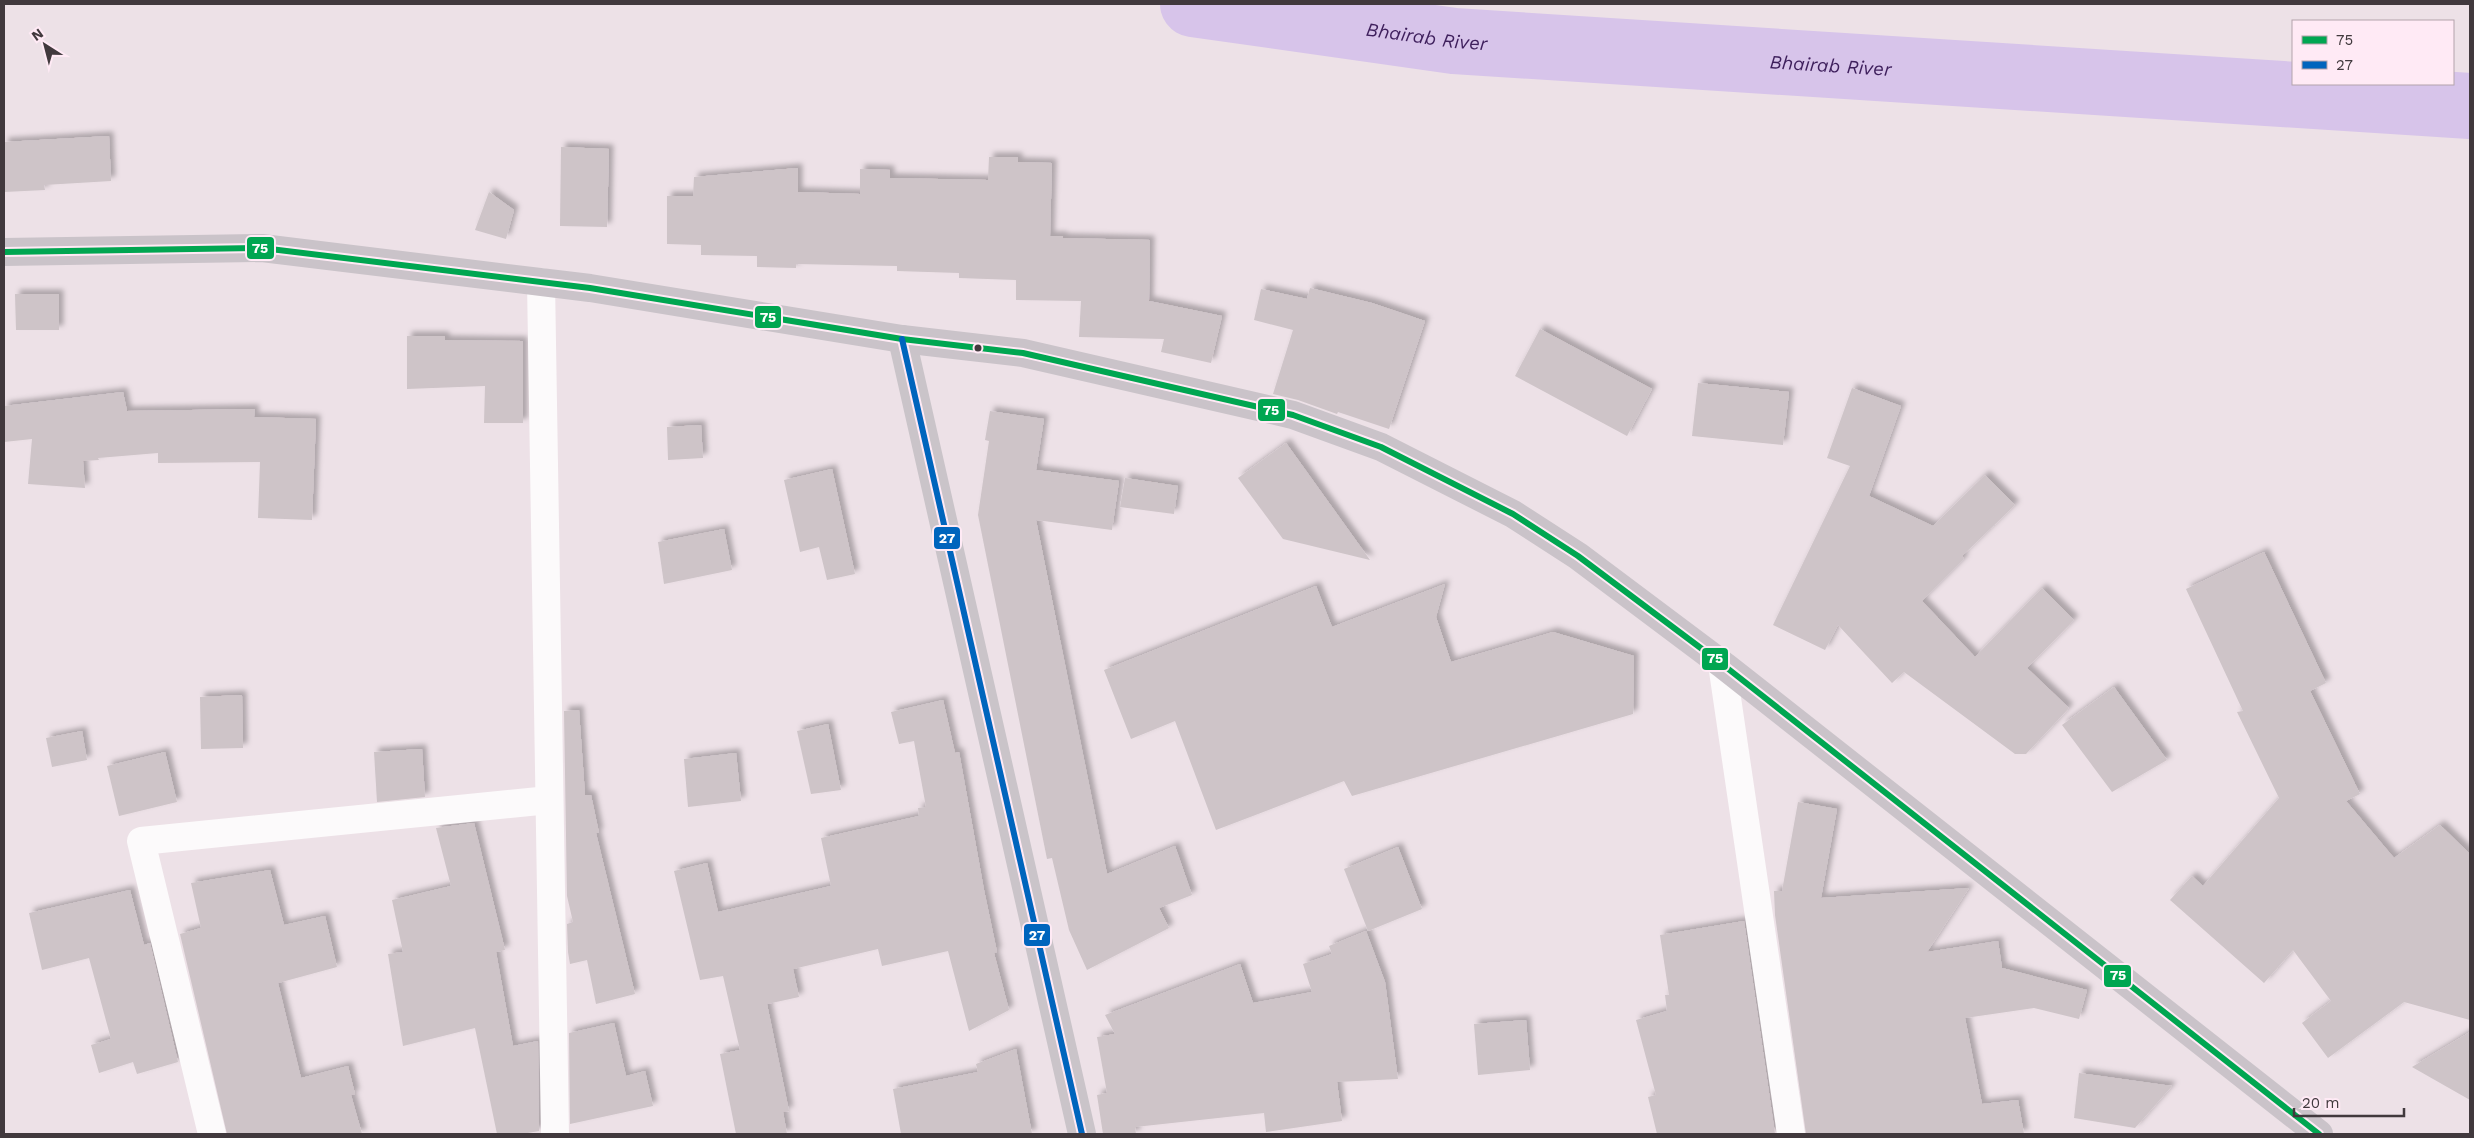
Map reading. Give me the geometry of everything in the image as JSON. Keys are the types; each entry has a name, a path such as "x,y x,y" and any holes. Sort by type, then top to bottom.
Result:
{"highway":[{"path":"4,252 262,248 541,282 750,313 902,339 1023,353 1293,415 1382,447 1514,514 1578,556 1722,664 2319,1134"}],"main road":[{"path":"902,339 1082,1134"}],"street":[{"path":"541,282 555,1134"},
{"path":"1722,664 1791,1134"},
{"path":"212,1134 141,841 549,800"}],"building":[{"path":"109,136 111,181 44,185 45,190 4,192 4,142"},
{"path":"561,147 609,149 607,227 560,226"},
{"path":"989,157 1018,157 1018,162 1052,163 1050,236 1150,240 1149,301 1222,316 1211,363 1161,352 1164,339 1079,337 1081,301 1016,300 1016,280 959,278 959,273 897,271 897,266 796,264 796,268 757,267 757,256 701,255 701,245 667,244 667,196 693,196 694,177 798,168 798,192 860,194 860,169 890,170 890,178 988,180"},
{"path":"489,192 514,210 506,239 475,230"},
{"path":"1310,288 1372,303 1425,321 1389,429 1338,412 1337,414 1298,400 1273,394 1293,330 1254,320 1261,289 1307,299"},
{"path":"15,294 59,294 59,330 16,330"},
{"path":"1540,329 1652,389 1627,436 1515,376"},
{"path":"407,336 445,336 445,340 523,341 523,423 484,423 485,386 407,389"},
{"path":"1698,383 1789,392 1783,445 1692,436"},
{"path":"1852,388 1901,406 1869,496 1933,526 1985,475 2015,505 1962,556 1964,559 1922,601 1975,657 2042,588 2074,620 2027,668 2069,708 2026,754 2015,754 1904,672 1892,683 1838,625 1825,650 1773,625 1850,466 1827,458"},
{"path":"123,392 127,411 255,409 254,417 316,419 312,520 258,518 260,462 158,463 158,453 98,458 99,460 83,461 85,488 28,484 32,439 4,442 4,406"},
{"path":"990,411 1044,419 1036,470 1119,481 1112,530 1036,520 1107,874 1175,846 1192,895 1159,908 1169,928 1087,970 1069,930 1052,858 1047,859 978,515 989,441 985,440"},
{"path":"701,425 703,458 668,460 667,427"},
{"path":"1286,443 1370,560 1283,539 1238,478"},
{"path":"832,469 855,574 827,580 819,547 800,552 784,480"},
{"path":"1125,478 1178,486 1174,514 1120,507"},
{"path":"724,529 732,570 664,584 658,542"},
{"path":"2264,552 2326,683 2310,691 2360,794 2346,801 2394,858 2440,825 2470,854 2470,1020 2404,1002 2328,1058 2302,1023 2331,1001 2293,950 2264,983 2170,900 2192,876 2203,886 2279,798 2237,712 2243,711 2186,589"},
{"path":"1445,584 1436,617 1451,662 1553,632 1634,656 1633,714 1352,796 1344,781 1216,830 1175,721 1131,739 1104,670 1316,586 1332,627"},
{"path":"2114,687 2167,760 2112,792 2062,725"},
{"path":"242,695 243,748 201,749 200,697"},
{"path":"943,700 955,753 959,752 997,952 994,953 1009,1010 969,1031 948,951 882,966 878,949 793,969 799,997 767,1004 789,1111 783,1112 787,1134 736,1134 720,1054 740,1050 723,976 700,980 674,871 707,863 718,912 831,886 821,838 919,816 918,808 926,807 914,741 899,744 891,712"},
{"path":"579,710 585,795 591,795 599,833 596,833 635,994 596,1004 587,960 570,964 568,952 567,924 573,922 567,896 564,711"},
{"path":"828,724 841,790 811,794 797,731"},
{"path":"82,731 87,760 52,767 46,738"},
{"path":"422,749 425,797 377,802 374,752"},
{"path":"165,752 177,802 119,816 107,766"},
{"path":"736,753 741,801 688,807 684,759"},
{"path":"1798,802 1837,809 1821,898 1969,888 1927,952 1998,941 2002,968 2087,990 2079,1019 2034,1008 1965,1018 1982,1104 2018,1100 2024,1134 1806,1134 1775,915 1774,891 1782,891"},
{"path":"474,823 505,950 496,952 513,1046 538,1041 539,1131 522,1134 497,1134 475,1028 403,1046 388,954 403,952 392,900 451,886 436,828"},
{"path":"1398,847 1422,909 1368,931 1344,869"},
{"path":"270,870 284,925 325,916 337,967 278,983 301,1078 348,1066 355,1094 351,1095 362,1134 227,1134 180,934 201,928 191,883"},
{"path":"130,890 144,945 150,943 178,1062 137,1074 133,1062 99,1073 91,1045 111,1039 89,958 42,970 29,913"},
{"path":"1744,921 1775,1134 1657,1134 1648,1097 1656,1095 1636,1020 1667,1011 1665,995 1669,995 1660,935"},
{"path":"1366,931 1385,982 1398,1079 1337,1082 1342,1121 1266,1132 1264,1113 1135,1127 1136,1134 1103,1134 1097,1095 1107,1093 1097,1037 1115,1034 1105,1015 1240,964 1253,1003 1312,992 1303,964 1332,954 1329,946"},
{"path":"1526,1020 1530,1070 1478,1075 1474,1024"},
{"path":"614,1023 626,1076 645,1071 653,1106 570,1124 569,1033"},
{"path":"2470,1032 2470,1100 2412,1067"},
{"path":"1016,1049 1032,1134 901,1134 893,1089 978,1072 976,1064"},
{"path":"2079,1073 2172,1086 2135,1128 2074,1118"}],"waterway":[{"name":"Bhairab River","path":"1193,4 1454,41 2470,106"}],"transit line":[{"name":"75","path":"4,252 262,248 590,288 902,339 1023,353 1293,415 1381,447 1513,514 1578,556 1722,664 2319,1134"},
{"name":"27","path":"902,339 1082,1134"}]}
